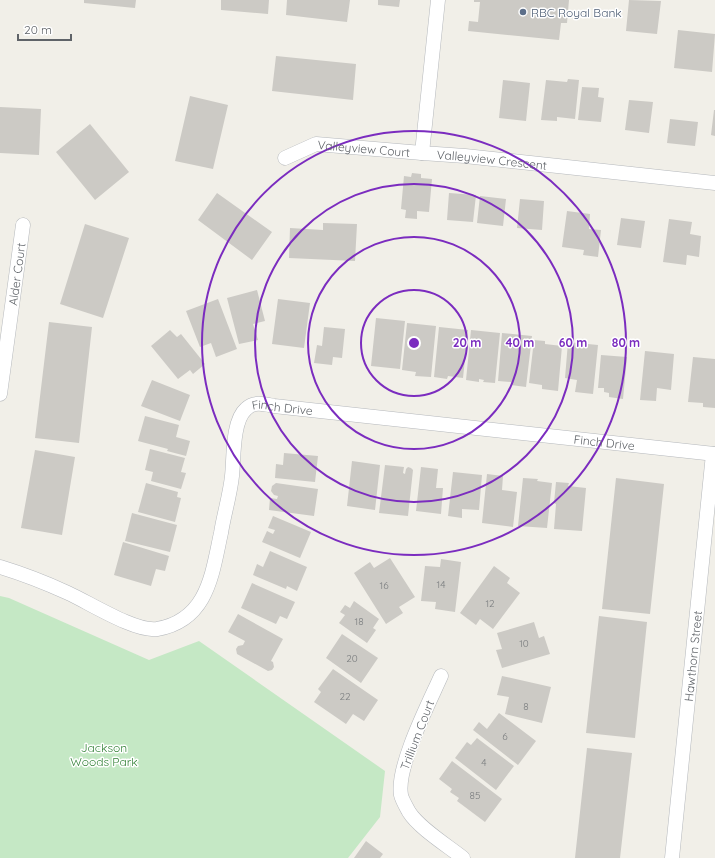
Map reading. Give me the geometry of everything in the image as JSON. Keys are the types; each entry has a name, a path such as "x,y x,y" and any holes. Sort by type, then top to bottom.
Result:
{"street":[{"name":"Valleyview Crescent","path":"438,0 422,153 465,156 715,183"},
{"name":"Valleyview Court","path":"285,158 316,144 422,153"},
{"name":"Alder Court","path":"0,394 23,225"},
{"name":"Finch Drive","path":"0,567 68,593 141,628 157,629 178,622 192,612 205,595 211,577 232,477 238,423 246,409 258,403 274,406 714,454"},
{"name":"Hawthorn Street","path":"672,858 714,454"},
{"name":"Trillium Court","path":"441,676 420,722 407,757 402,775 401,795 410,813 422,825 463,858"}],"green space":[{"name":"Jackson Woods Park","path":"0,596 9,598 149,660 199,641 385,771 380,817 348,858 0,858"}],"building":[{"path":"84,0 136,0 135,8 84,3"},
{"path":"221,0 269,0 268,14 221,10"},
{"path":"287,0 350,0 347,22 286,15"},
{"path":"378,0 400,0 399,7 378,5"},
{"name":"RBC Royal Bank","path":"474,0 569,0 567,23 561,23 559,40 468,31 469,21 478,22 480,2 474,2"},
{"path":"629,0 661,1 657,34 626,31"},
{"path":"678,30 715,34 712,72 674,68"},
{"path":"276,56 356,64 353,100 272,91"},
{"path":"568,79 579,80 575,119 557,117 557,121 541,120 546,80 567,82"},
{"path":"503,80 530,83 526,121 499,118"},
{"path":"582,87 599,88 598,97 604,98 601,122 578,120"},
{"path":"190,96 228,105 213,169 175,161"},
{"path":"629,100 653,102 649,133 625,130"},
{"path":"0,107 41,109 39,155 0,153"},
{"path":"715,110 715,136 711,135"},
{"path":"670,119 698,122 695,146 667,143"},
{"path":"90,124 129,172 95,200 56,152"},
{"path":"412,173 421,174 421,178 432,179 429,212 417,211 417,219 405,218 406,210 401,209 404,176 411,177"},
{"path":"217,193 272,232 252,260 198,220"},
{"path":"449,193 476,195 473,222 447,220"},
{"path":"480,196 506,199 503,226 477,223"},
{"path":"520,199 544,201 542,230 517,228"},
{"path":"567,211 590,214 589,229 601,230 598,257 583,255 584,250 562,247"},
{"path":"621,218 645,221 641,248 617,245"},
{"path":"669,219 692,222 690,234 701,236 699,257 687,255 686,265 663,262"},
{"path":"323,223 357,224 355,261 289,258 290,228 323,230"},
{"path":"85,224 129,238 103,318 60,304"},
{"path":"257,290 265,321 253,324 258,340 239,344 227,298"},
{"path":"218,299 237,349 216,357 211,343 200,347 186,311"},
{"path":"278,299 310,303 304,348 272,344"},
{"path":"376,318 405,321 400,369 371,366"},
{"path":"49,322 92,327 79,443 35,438"},
{"path":"407,323 436,326 431,377 415,376 416,372 402,370"},
{"path":"324,327 345,329 342,358 333,357 332,365 314,363 317,345 322,346"},
{"path":"439,327 468,330 463,378 448,376 447,379 434,377"},
{"path":"170,330 177,337 181,334 205,364 193,374 190,370 178,379 151,346"},
{"path":"471,330 500,333 495,383 483,382 484,380 479,379 479,382 466,380"},
{"path":"502,333 532,336 526,387 511,385 511,382 498,381"},
{"path":"534,340 545,341 545,344 562,346 558,391 542,389 542,385 529,383"},
{"path":"568,342 598,345 593,394 575,392 577,380 565,378"},
{"path":"645,351 674,354 671,390 657,388 656,401 640,400"},
{"path":"601,355 627,357 623,399 609,397 609,393 604,392 604,388 598,388"},
{"path":"693,357 715,359 715,408 703,407 703,403 688,402"},
{"path":"152,380 190,395 180,421 141,406"},
{"path":"145,416 179,425 176,437 190,441 186,456 167,451 168,449 138,441"},
{"path":"150,449 185,458 181,472 186,473 181,489 151,481 153,472 145,470"},
{"path":"35,450 75,457 62,535 21,528"},
{"path":"284,453 318,456 315,482 275,478 276,464 283,465"},
{"path":"352,461 380,465 375,510 347,506"},
{"path":"385,465 404,467 403,473 405,474 408,467 413,470 408,516 379,513"},
{"path":"421,467 438,469 436,488 443,488 441,514 416,511"},
{"path":"453,472 482,475 479,510 462,509 462,518 448,516"},
{"path":"487,474 503,476 502,490 517,492 513,527 482,523"},
{"path":"523,478 538,479 537,481 552,483 547,528 518,526"},
{"path":"616,478 664,484 650,614 602,609"},
{"path":"556,482 569,483 568,486 586,488 582,531 554,529"},
{"path":"146,483 178,492 177,497 181,498 175,522 138,512"},
{"path":"276,483 318,489 314,516 269,510 270,498 277,499 278,496 274,495 271,491 272,486"},
{"path":"132,513 177,525 170,552 125,541"},
{"path":"273,516 311,532 300,558 262,542 267,531 273,534 275,530 268,528"},
{"path":"123,542 169,556 165,571 156,569 151,586 114,575"},
{"path":"270,551 307,567 297,591 287,586 286,589 253,575 257,564 263,567"},
{"path":"390,558 415,597 399,607 403,613 386,624 354,573 370,562 374,568"},
{"path":"441,559 461,562 455,612 435,609 436,602 421,601 425,566 440,567"},
{"path":"494,566 510,578 507,583 520,593 493,629 480,619 476,625 460,613"},
{"path":"252,583 295,602 287,619 280,616 276,624 241,608"},
{"path":"354,601 379,619 373,628 376,630 367,643 339,623 345,615 340,612 345,605 350,608"},
{"path":"238,614 283,639 271,661 273,662 274,667 272,670 268,671 237,654 236,649 238,646 243,645 245,641 228,632"},
{"path":"599,616 647,622 635,738 586,733"},
{"path":"534,622 539,638 544,636 550,654 502,668 496,650 502,649 497,633"},
{"path":"342,634 378,658 361,683 326,658"},
{"path":"333,669 378,700 364,721 353,714 346,724 314,702 321,692 318,689"},
{"path":"502,676 551,687 542,723 505,714 509,697 497,695"},
{"path":"499,713 536,741 518,765 473,730 479,722 487,729"},
{"path":"477,738 514,766 496,790 455,758 467,742 471,745"},
{"path":"587,748 632,753 620,858 575,858"},
{"path":"452,761 502,799 485,822 457,801 459,798 450,792 452,789 439,779"},
{"path":"366,841 383,854 380,858 354,858"}],"place":[{"name":"RBC Royal Bank","path":"523,12"}]}
